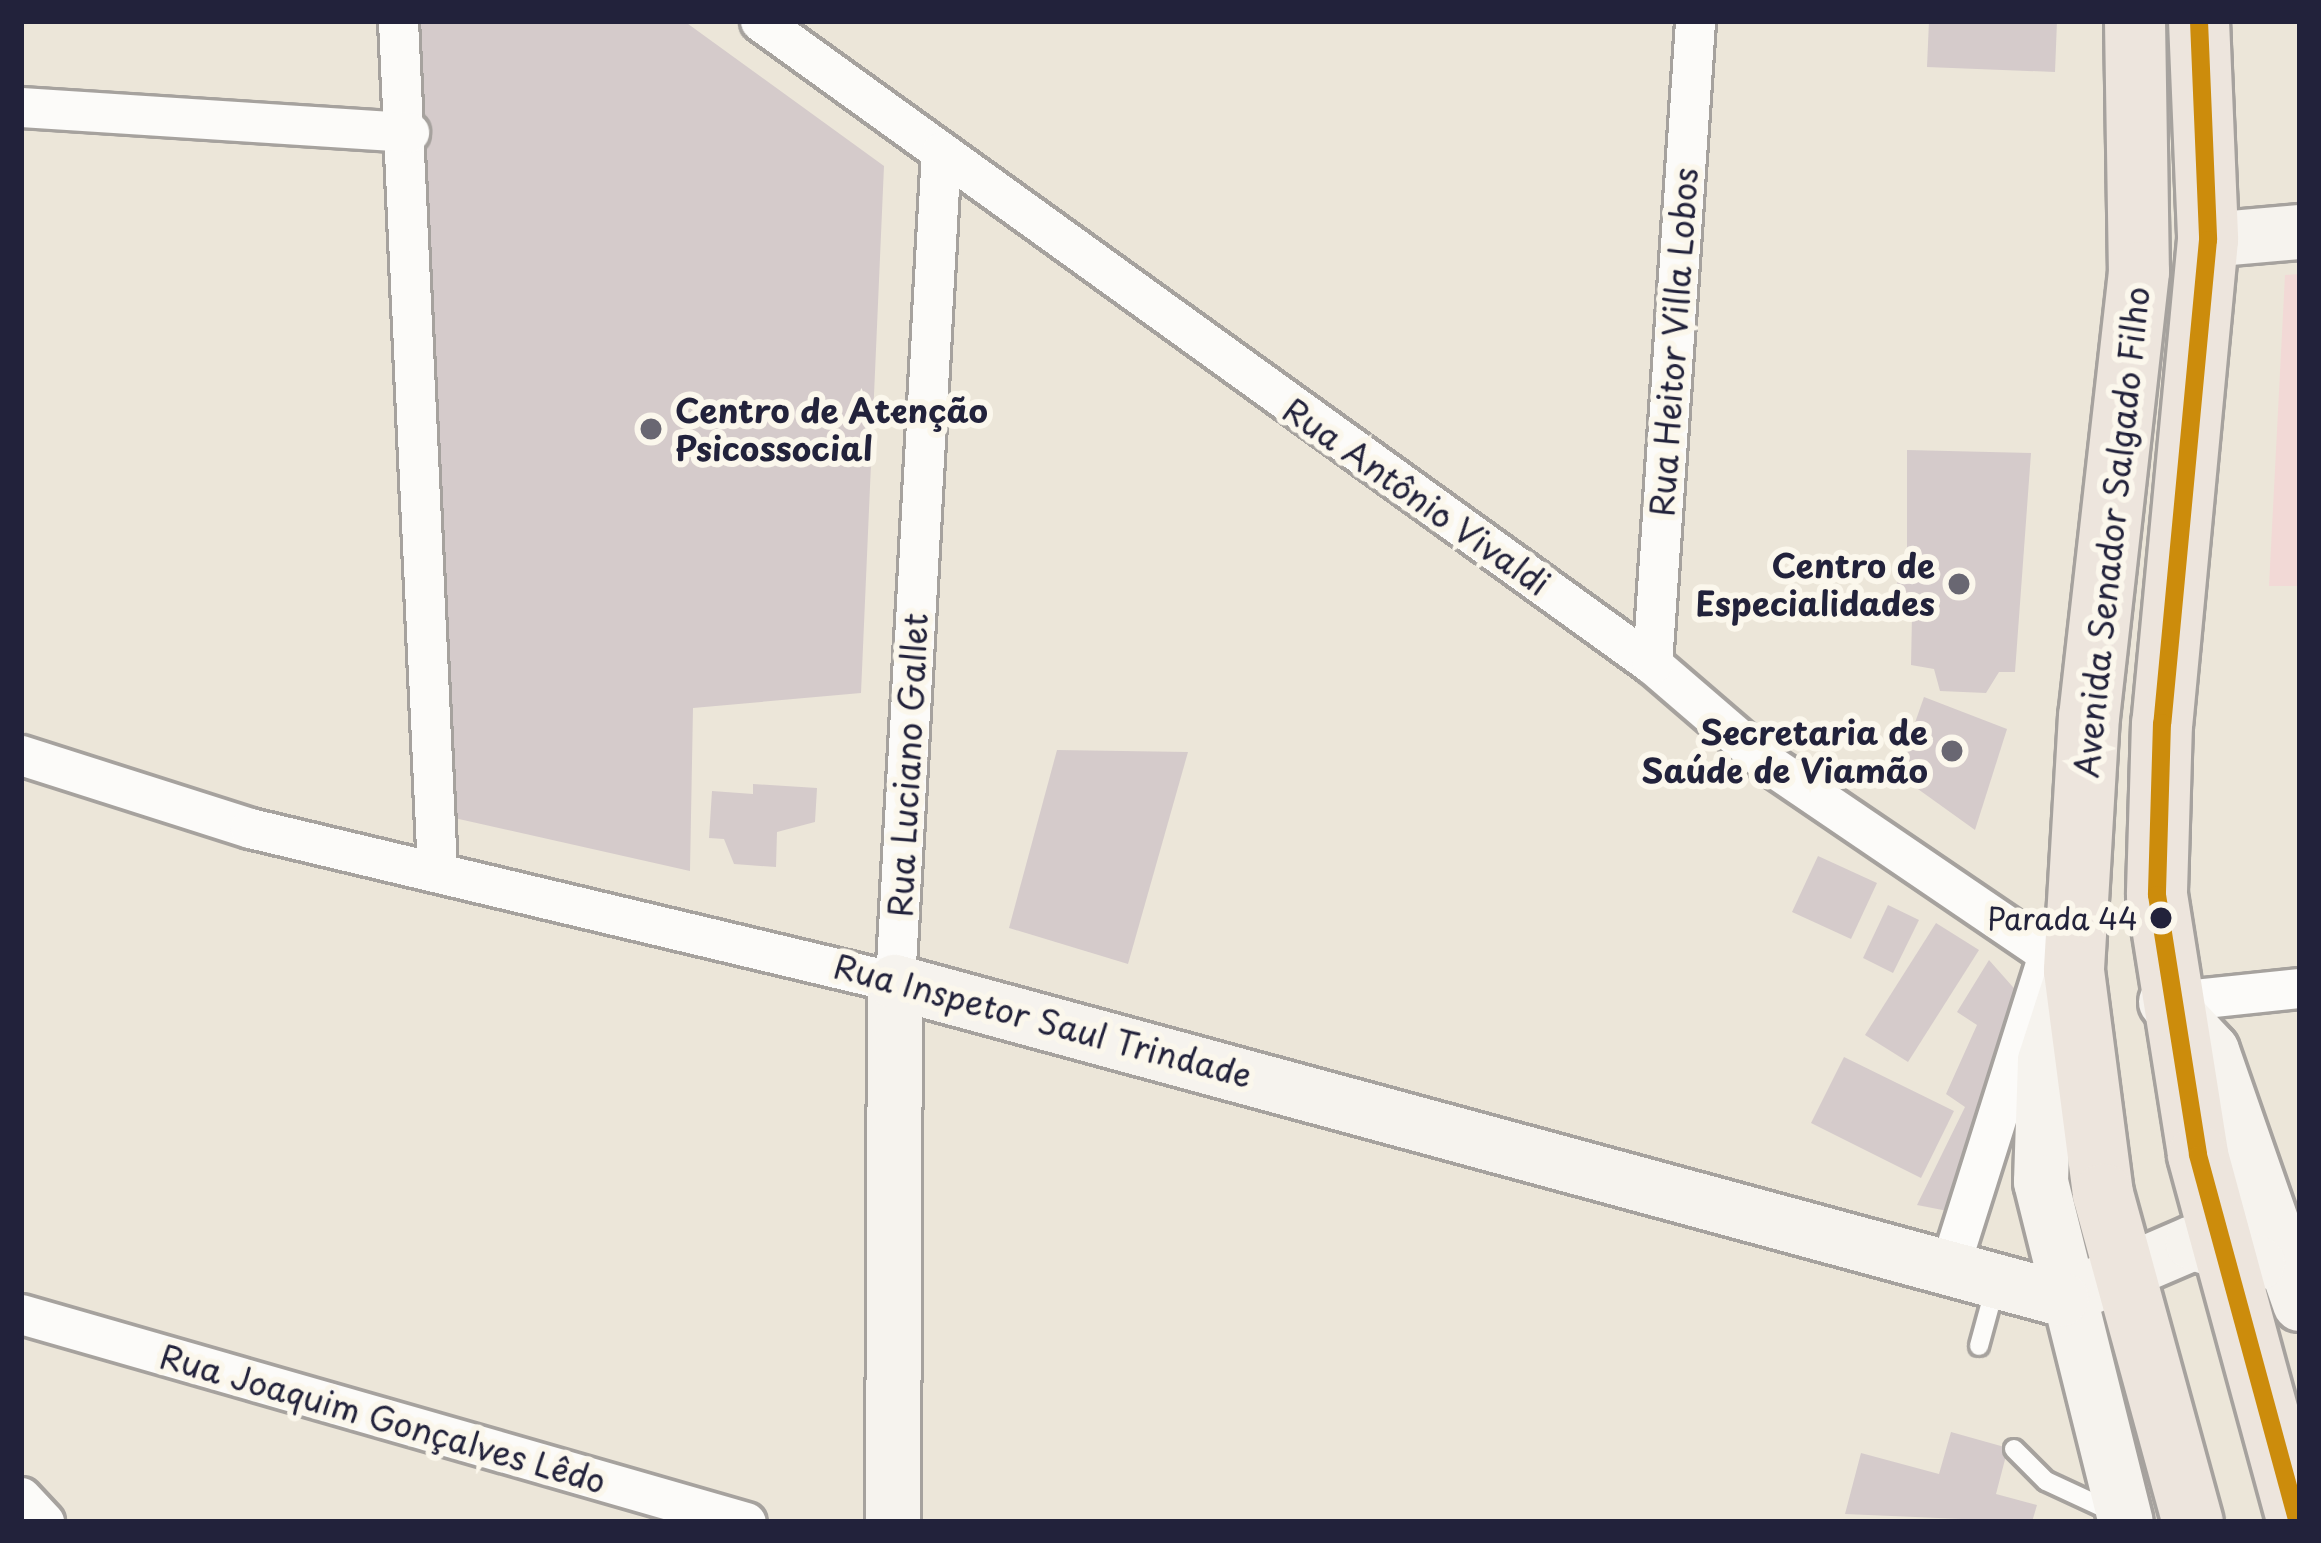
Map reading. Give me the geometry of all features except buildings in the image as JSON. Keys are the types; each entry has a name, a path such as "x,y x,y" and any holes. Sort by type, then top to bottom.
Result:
{"main road":[{"name":"Avenida Senador Salgado Filho","path":"2135,21 2139,272 2061,963 2123,1273 2192,1522"},
{"name":"Avenida Senador Salgado Filho","path":"2199,21 2208,240 2162,722 2166,1002 2219,1244 2298,1522"}],"street":[{"path":"398,21 409,132 437,869"},
{"name":"Rua Antônio Vivaldi","path":"760,21 1652,664 1766,762 2061,963"},
{"name":"Rua Heitor Villa Lobos","path":"1652,664 1685,27"},
{"path":"21,107 409,132"},
{"name":"Rua Luciano Gallet","path":"893,1522 895,982 941,152"},
{"path":"2208,240 2300,232"},
{"name":"Rua Inspetor Saul Trindade","path":"21,755 250,828 895,982 1975,1269 2062,1299"},
{"path":"1975,1269 2061,963"},
{"name":"Avenida Senador Salgado Filho","path":"2061,963 2044,1061 2039,1125 2062,1299 2125,1519"},
{"path":"2166,1002 2300,988"},
{"path":"2166,1002 2212,1051 2300,1305"},
{"path":"2062,1299 2123,1273 2158,1251 2219,1244 2278,1277 2300,1305"},
{"name":"Rua Joaquim Gonçalves Lêdo","path":"21,1314 746,1522"},
{"path":"21,1497 44,1522"}],"lane":[{"path":"1975,1269 1979,1346"},
{"path":"2014,1449 2046,1481 2125,1519"}],"shaded area":[{"path":"2300,274 2300,586 2269,586 2285,275"}],"transit line":[{"path":"2199,21 2208,240 2162,723 2157,895 2198,1155 2298,1522"}],"place":[{"name":"Centro de Atenção Psicossocial","path":"651,429"},
{"name":"Centro de Especialidades","path":"1959,584"},
{"name":"Secretaria de Saúde de Viamão","path":"1952,751"},
{"name":"Parada 44","path":"2161,918"}]}
